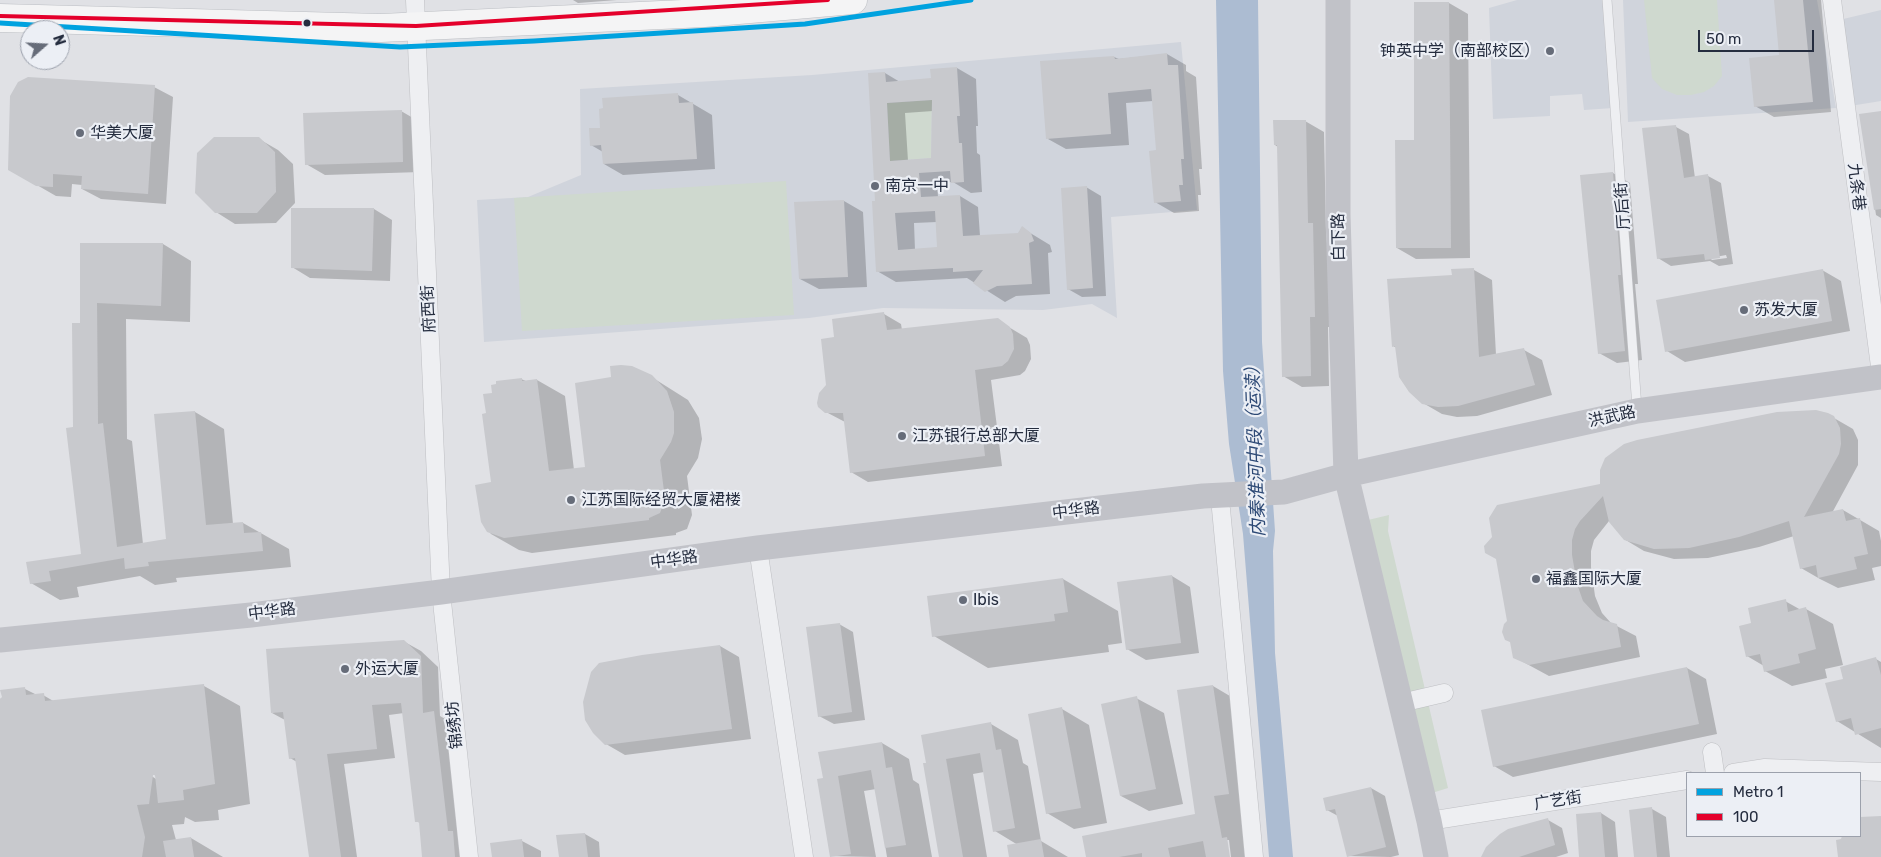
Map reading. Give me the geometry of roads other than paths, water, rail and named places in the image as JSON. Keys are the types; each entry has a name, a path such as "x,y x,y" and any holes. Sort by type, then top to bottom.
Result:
{"main road":[{"name":"白下路","path":"1338,0 1338,215 1346,475 1429,821"},
{"path":"140,23 381,28"},
{"name":"洪武路","path":"1346,475 1637,411 1881,375"},
{"name":"中华路","path":"0,640 221,619 441,592 758,548 1212,502 1284,492 1346,475"},
{"path":"1429,821 1436,857"}],"street":[{"name":"府西街","path":"415,0 441,592"},
{"name":"九条巷","path":"1832,0 1881,375"},
{"path":"1212,502 1254,857"},
{"path":"758,548 804,857"},
{"name":"锦绣坊","path":"441,592 469,857"},
{"path":"1400,702 1444,693"},
{"path":"1712,752 1715,772"},
{"path":"1739,772 1765,768 1881,772"},
{"name":"广艺街","path":"1429,821 1518,800 1686,780"}],"lane":[{"path":"381,28 704,13 853,0"},
{"name":"厅后街","path":"1607,0 1637,411"},
{"path":"0,18 140,23"}],"water":[{"name":"内秦淮河中段（运渎）","path":"1216,0 1258,0 1262,342 1275,531 1273,551 1275,653 1293,857 1269,857 1243,534 1229,444 1223,371"}],"metro line":[{"name":"1","path":"0,23 400,47 534,41 805,24 971,0"}],"place":[{"name":"钟英中学（南部校区）","path":"1550,51"},
{"name":"华美大厦","path":"80,133"},
{"name":"南京一中","path":"875,186"},
{"name":"苏发大厦","path":"1744,310"},
{"name":"江苏银行总部大厦","path":"902,436"},
{"name":"江苏国际经贸大厦裙楼","path":"571,500"},
{"name":"福鑫国际大厦","path":"1536,579"},
{"name":"Ibis","path":"963,600"},
{"name":"外运大厦","path":"345,669"}]}
